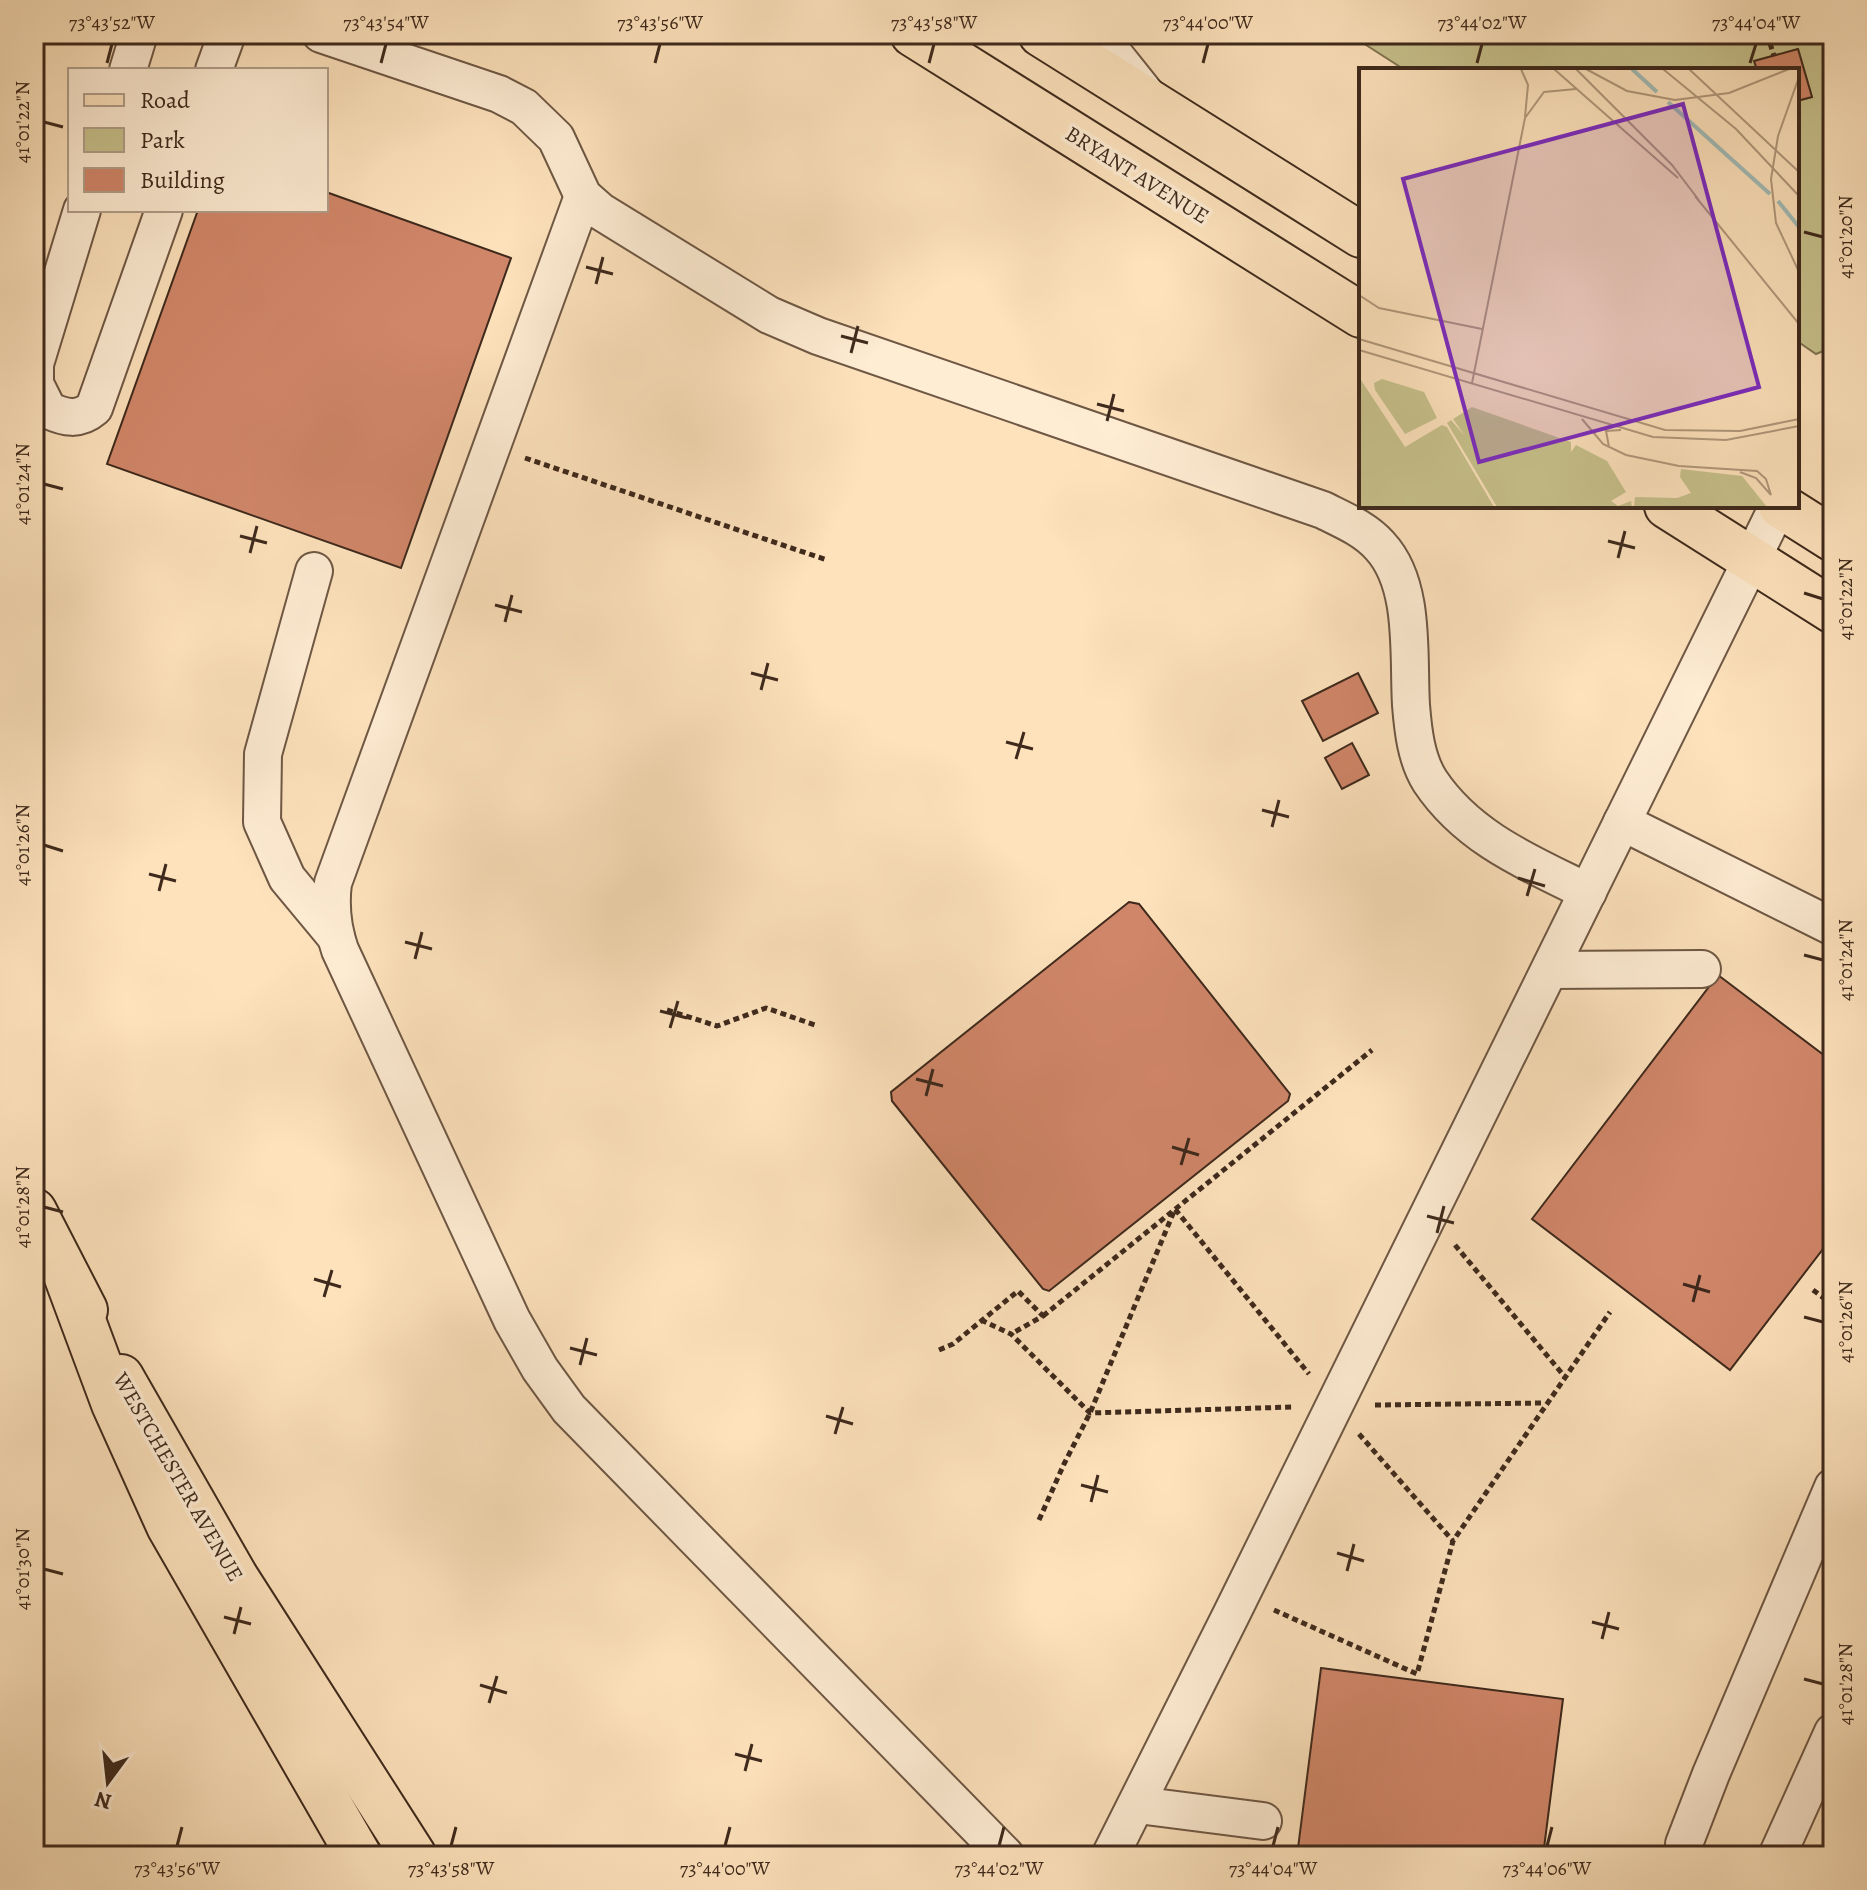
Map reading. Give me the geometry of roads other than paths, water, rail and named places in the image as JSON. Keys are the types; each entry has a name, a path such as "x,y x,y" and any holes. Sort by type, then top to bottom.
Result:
{"main road":[{"name":"BRYANT AVENUE","path":"913,34 1359,314"},
{"path":"1041,34 1359,234"},
{"path":"1670,508 1833,611"},
{"path":"1783,508 1833,539"},
{"name":"WESTCHESTER AVENUE","path":"34,1211 158,1445 235,1576 414,1856"},
{"path":"66,1275 114,1404 169,1526 359,1856"}],"street":[{"path":"129,68 139,34"},
{"path":"215,68 227,34"},
{"path":"321,34 499,94 524,107 556,138 583,196 600,211 769,315 818,336 1323,510 1363,532 1380,546 1392,563 1400,585 1406,609 1412,718 1418,753 1428,778 1467,824 1493,843 1588,892"},
{"path":"1103,34 1113,53 1150,101"},
{"path":"336,937 331,905 333,883 583,196"},
{"path":"81,212 35,364 35,384 48,410 72,418 84,417 94,408 163,212"},
{"path":"1110,1856 1138,1805 1751,559 1779,508"},
{"path":"314,571 263,754 262,822 287,878 336,937 512,1320 569,1409 1006,1856"},
{"path":"1622,822 1833,927"},
{"path":"1550,970 1702,969"},
{"path":"1684,1856 1684,1844 1711,1774 1833,1487"},
{"path":"1777,1856 1833,1732"},
{"path":"1138,1805 1263,1821"}],"waterway":[{"path":"34,1839 46,1856"}]}
